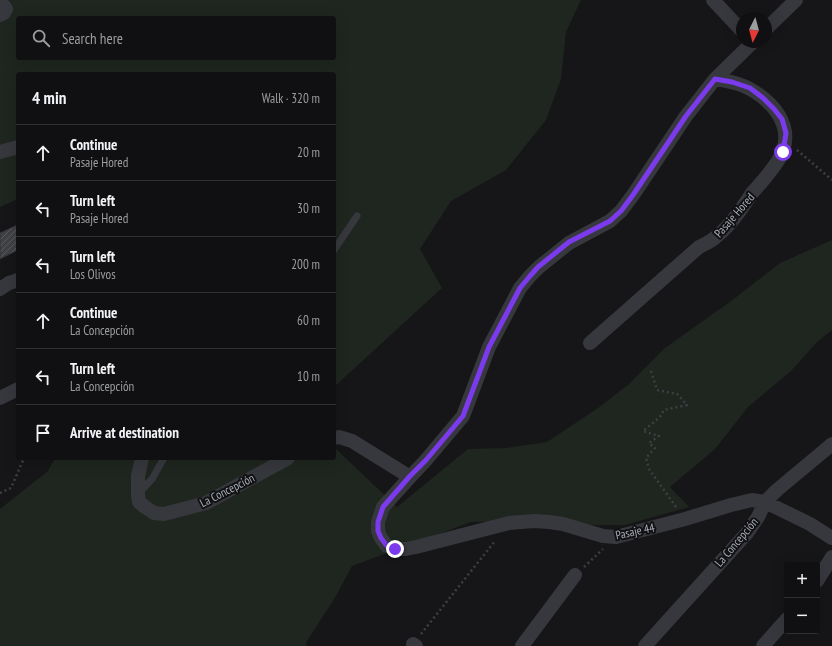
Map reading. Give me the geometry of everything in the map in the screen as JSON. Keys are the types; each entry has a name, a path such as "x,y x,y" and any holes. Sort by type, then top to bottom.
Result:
{"street":[{"path":"713,0 736,25"},
{"path":"772,23 796,0"},
{"path":"0,4 6,8 4,13 0,15"},
{"path":"336,438 352,441 410,476 426,460 463,416 489,347 520,288 538,267 569,242 610,221 621,211 686,116 715,79 746,48"},
{"name":"Pasaje Hored","path":"590,343 699,247 717,237 729,224 783,152 786,133 782,119 774,109 750,88 732,82 715,79"},
{"path":"0,152 16,148"},
{"path":"0,289 16,281"},
{"path":"0,398 16,390"},
{"name":"La Concepción","path":"645,646 747,533 758,517 765,502 777,490 832,444"},
{"path":"138,495 138,476 142,460"},
{"name":"La Concepción","path":"138,495 139,502 145,507 154,513 164,514 206,503 284,460"},
{"name":"Pasaje 44","path":"410,476 383,507 378,522 378,531 381,538 387,546 395,549 406,549 509,523 534,521 563,524 603,536 616,536 685,519 752,500 765,502 810,524 832,538"},
{"path":"820,576 832,557"},
{"path":"522,646 575,575"},
{"path":"763,646 784,622"}],"lane":[{"path":"336,247 357,216"},
{"path":"138,495 152,479 163,460"}],"path":[{"path":"785,139 832,180"},
{"path":"651,371 657,390 677,394 687,405 664,410 660,417 643,431 659,436 649,443 655,448 646,458 649,469 685,519"},
{"path":"0,493 11,488 23,460"},
{"path":"415,645 509,523"},
{"path":"575,575 616,536"}],"shaded area":[{"path":"0,0 581,0 566,32 561,79 546,120 506,170 451,201 420,249 442,288 336,385 336,72 16,72 16,200 0,207"},
{"path":"832,240 832,330 818,341 790,372 748,407 715,449 670,487 689,507 625,525 547,525 549,521 471,522 352,566 336,596 307,641 306,646 0,646 0,509 48,471 54,460 336,460 336,449 397,507 468,449 507,448 547,442 598,408 629,384 665,348 731,301 780,263"}],"building":[{"path":"16,225 16,251 0,259 0,233"}],"route":[{"path":"395,549 387,546 378,531 378,522 383,507 392,495 426,460 463,416 489,347 520,288 538,267 569,242 610,221 621,211 686,116 715,79 732,82 750,88 774,109 782,119 786,133 783,152"}]}
